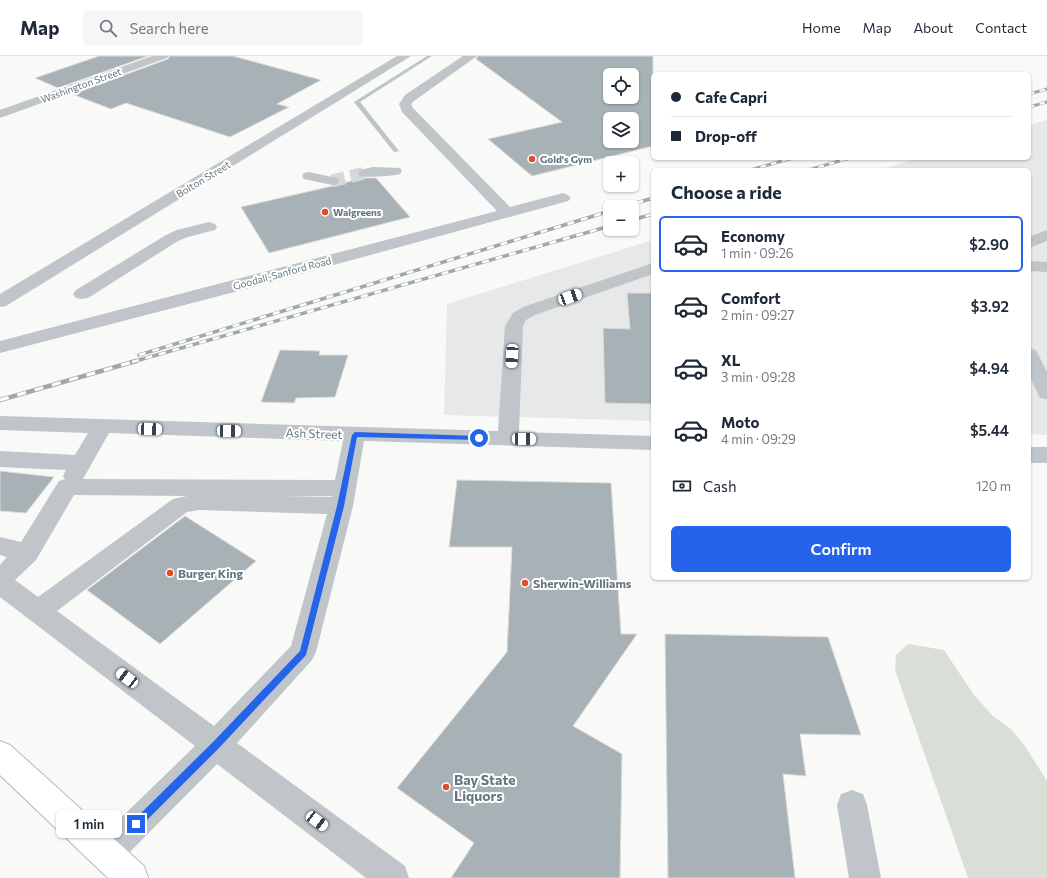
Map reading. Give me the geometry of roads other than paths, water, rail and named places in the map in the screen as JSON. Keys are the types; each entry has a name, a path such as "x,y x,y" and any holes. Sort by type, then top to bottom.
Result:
{"main road":[{"path":"0,755 132,878"}],"street":[{"name":"Washington Street","path":"0,114 163,56"},
{"name":"Bolton Street","path":"0,302 405,56"},
{"path":"471,56 409,98 405,104 407,109 506,212"},
{"path":"367,168 395,171"},
{"path":"309,176 332,181"},
{"name":"Goodall-Sanford Road","path":"0,347 240,285 506,212 563,198"},
{"path":"82,294 172,238 183,233 208,227"},
{"path":"1031,242 1047,235"},
{"path":"1031,266 1047,267"},
{"path":"508,439 514,326 516,320 529,311 651,269"},
{"path":"1031,363 1047,393"},
{"name":"Ash Street","path":"0,423 651,443"},
{"path":"0,579 27,553 82,463 102,427"},
{"path":"106,854 216,745 303,652 342,497 355,435"},
{"path":"1031,455 1047,455"},
{"path":"0,459 82,463"},
{"path":"67,487 342,497"},
{"path":"38,611 181,505 199,502 342,497"},
{"path":"0,546 27,553"},
{"path":"0,584 392,878"},
{"path":"852,805 865,878"}],"waterway":[{"path":"396,151 357,102 430,56"}],"tunnel":[{"path":"332,181 365,173"}],"railway":[{"path":"1031,93 1047,89"},
{"path":"1031,106 1047,102"},
{"path":"757,168 786,160"},
{"path":"815,168 843,160"},
{"path":"639,202 651,199"},
{"path":"139,355 603,213"},
{"path":"639,218 651,215"},
{"path":"132,362 603,228"},
{"path":"0,400 136,361"}],"place":[{"name":"Gold's Gym","path":"532,159"},
{"name":"Walgreens","path":"325,212"},
{"name":"Burger King","path":"170,573"},
{"name":"Sherwin-Williams","path":"525,583"},
{"name":"Bay State Liquors","path":"446,787"}]}
